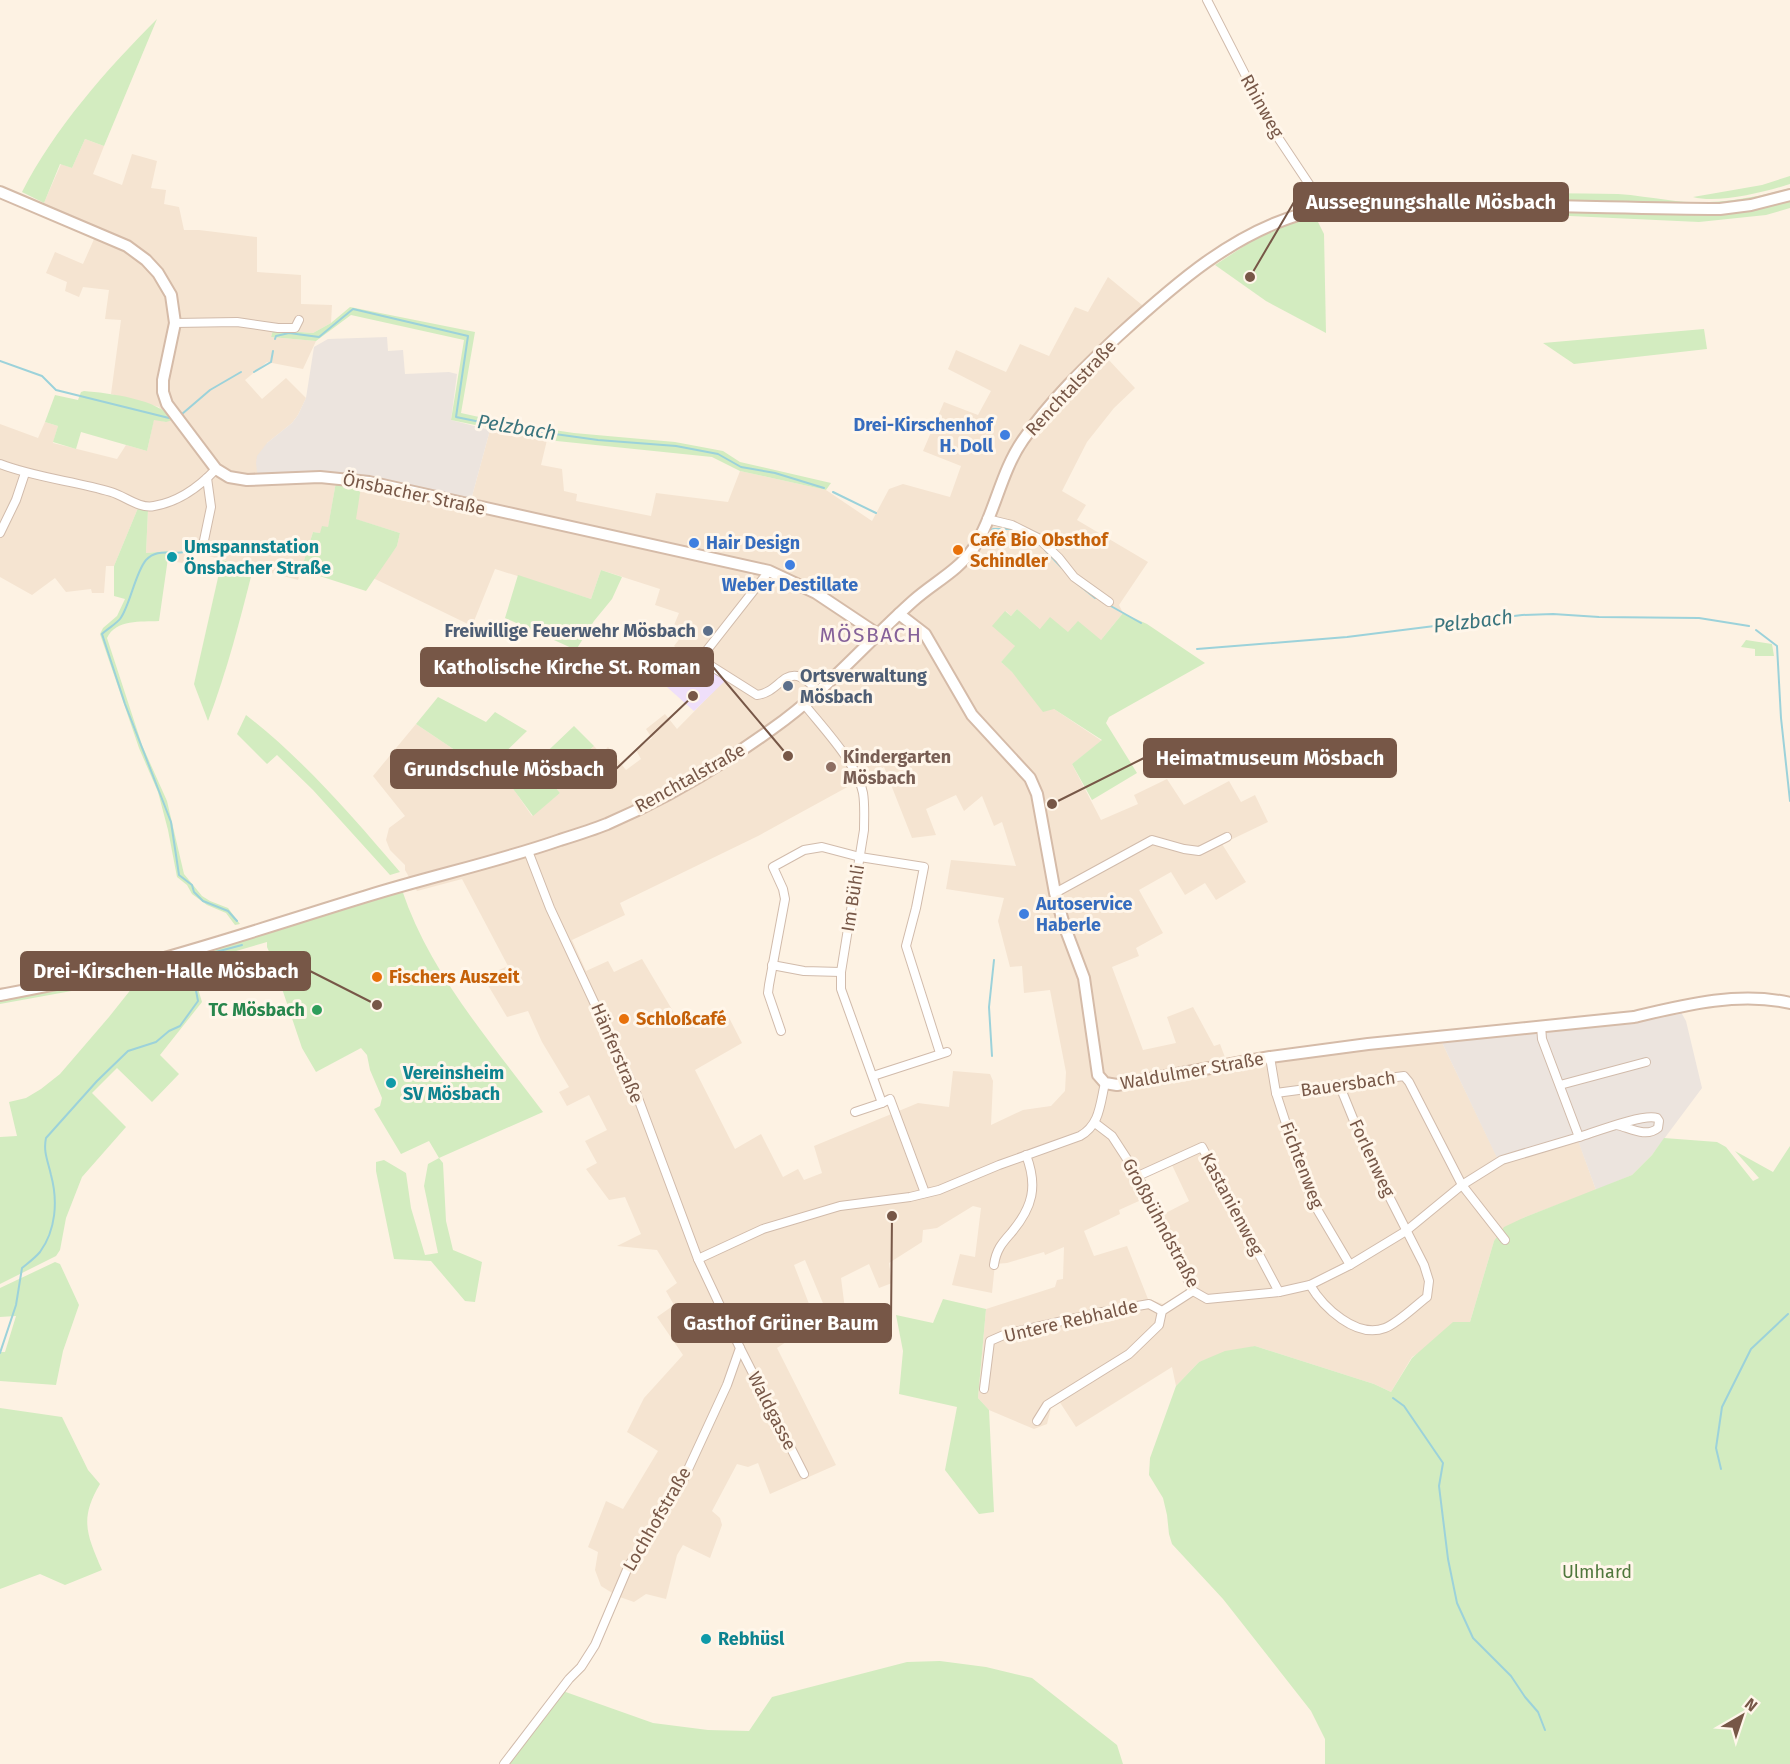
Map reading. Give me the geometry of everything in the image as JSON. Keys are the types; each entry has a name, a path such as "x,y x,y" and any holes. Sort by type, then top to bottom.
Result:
{"street":[{"name":"Rhinweg","path":"1207,0 1275,133 1313,189 1319,199 1321,209"},
{"name":"Önsbacher Straße","path":"0,192 128,246 158,273 171,295 175,323 163,380 163,393 167,404 216,468 229,477 247,480 328,477 369,482 769,571 816,593 879,635"},
{"name":"Renchtalstraße","path":"0,995 123,970 416,881 528,851 606,824 729,758 773,729 819,692 917,597 953,571 964,560 973,550 1017,449 1052,403 1100,353 1192,272 1213,257 1266,227 1321,209 1355,206 1474,205 1720,209 1751,205 1790,195"},
{"path":"175,323 237,322 295,328 299,320"},
{"path":"0,464 115,493 136,504 152,507 195,488 216,468"},
{"path":"0,533 16,500 25,472"},
{"path":"202,550 211,507 207,478"},
{"path":"987,519 1012,525 1038,538 1059,558 1074,577 1109,602"},
{"path":"769,571 700,659 756,695 765,694 783,678 794,676 803,677 819,692"},
{"name":"Waldulmer Straße","path":"899,614 925,634 972,716 1030,778 1037,794 1055,893 1064,925 1084,978 1098,1075 1105,1083 1117,1085 1270,1058 1368,1044 1634,1017 1734,999 1766,999 1790,1003"},
{"name":"Im Bühli","path":"804,704 847,760 863,791 865,810 860,856 841,972 841,989 882,1103 890,1099 925,1193"},
{"path":"1055,893 1152,840 1184,849 1200,850 1227,837"},
{"path":"782,1031 768,993 785,899 773,867 813,847 822,847 924,867 906,946 943,1052 873,1076"},
{"name":"Hänferstraße","path":"528,851 550,908 635,1090 698,1259"},
{"path":"772,965 804,971 841,972"},
{"path":"1540,1026 1542,1039 1579,1137"},
{"name":"Fichtenweg","path":"1270,1058 1276,1094 1314,1204 1350,1265"},
{"path":"1560,1085 1646,1062"},
{"name":"Bauersbach","path":"1276,1094 1404,1076 1462,1185"},
{"path":"740,1348 698,1259 742,1236 763,1228 840,1206 939,1190 1080,1136 1090,1130 1095,1123 1105,1083"},
{"name":"Forlenweg","path":"1310,1285 1324,1306 1341,1318 1376,1330 1387,1327 1427,1297 1429,1281 1427,1273 1367,1153 1339,1084"},
{"path":"855,1112 882,1103"},
{"name":"Großbühndstraße","path":"1095,1123 1112,1136 1138,1176 1193,1291 1207,1299 1279,1292 1310,1285 1350,1265 1406,1231 1462,1185 1502,1160 1617,1125 1647,1117 1653,1116 1659,1121 1658,1128 1647,1132 1617,1125"},
{"name":"Kastanienweg","path":"1138,1176 1202,1147 1279,1292"},
{"path":"994,1265 995,1255 1000,1245 1021,1220 1032,1200 1034,1182 1026,1155"},
{"path":"1462,1185 1505,1240"},
{"path":"1037,1421 1047,1405 1130,1354 1159,1325 1162,1311 1193,1291"},
{"name":"Untere Rebhalde","path":"984,1389 990,1341 1006,1334 1097,1312 1149,1304 1162,1311"},
{"name":"Waldgasse","path":"740,1348 804,1474"},
{"name":"Lochhofstraße","path":"505,1764 581,1667 595,1645 629,1565 650,1538 684,1478 727,1385 740,1348"}],"shaded area":[{"path":"85,139 104,146 93,174 122,185 132,154 157,161 151,188 166,190 164,204 179,207 184,230 257,237 257,272 301,275 301,304 332,305 331,323 313,333 273,330 271,337 316,341 303,369 267,362 245,380 262,399 286,378 306,398 292,423 267,443 336,482 328,528 320,533 313,532 298,580 200,554 183,563 169,561 169,551 146,553 148,510 138,508 114,566 106,566 104,593 92,593 91,589 66,592 55,578 32,595 0,577 0,424 38,438 45,422 58,426 53,443 117,459 126,445 147,451 154,419 166,422 159,407 111,394 121,320 105,319 109,290 83,287 79,297 65,291 67,282 46,273 55,252 83,264 95,237 39,214 61,164 72,168"},
{"path":"1108,277 1153,314 1107,355 1107,358 1135,388 1114,408 1087,442 1062,491 1086,505 1077,520 1148,562 1119,605 1123,613 1101,640 1069,632 1040,629 1017,609 1011,616 1006,611 1015,647 1001,662 1054,709 1102,741 1072,764 1101,820 1138,804 1134,795 1167,779 1184,805 1229,781 1241,802 1255,795 1268,822 1222,844 1246,882 1216,900 1205,883 1185,895 1171,872 1139,890 1163,933 1136,948 1139,956 1112,967 1143,1050 1176,1043 1167,1017 1193,1007 1214,1046 1220,1044 1226,1060 1330,1043 1436,1030 1498,1159 1577,1137 1596,1190 1523,1218 1494,1241 1470,1322 1412,1357 1391,1392 1374,1384 1255,1346 1199,1362 1176,1386 1172,1367 1076,1427 1059,1401 1051,1408 1047,1424 1034,1429 989,1410 978,1398 986,1309 1055,1287 1057,1280 1063,1279 1064,1247 1045,1255 1044,1252 1007,1263 995,1264 992,1293 952,1285 960,1254 975,1257 981,1208 973,1206 937,1228 923,1230 922,1242 889,1263 892,1283 879,1288 869,1264 841,1278 846,1317 832,1325 805,1260 794,1265 816,1322 777,1348 836,1465 770,1494 758,1463 748,1467 737,1464 712,1511 720,1518 722,1525 710,1558 683,1545 677,1555 666,1599 646,1594 634,1602 617,1596 601,1586 595,1570 598,1552 588,1547 606,1501 623,1509 658,1451 627,1432 644,1398 683,1355 657,1317 674,1305 666,1291 677,1283 657,1250 617,1246 641,1234 625,1197 609,1200 586,1169 597,1163 585,1141 607,1130 589,1095 567,1106 559,1092 569,1087 542,1042 528,1011 507,1017 483,977 508,966 462,879 417,891 405,870 405,865 390,850 386,840 389,828 405,816 373,776 416,724 486,771 502,788 510,784 532,816 560,793 555,787 579,766 577,761 594,746 601,754 608,747 626,770 641,759 636,750 652,738 646,729 665,714 677,729 725,680 674,646 681,637 672,630 679,613 655,605 660,589 601,570 591,599 495,569 472,626 373,578 397,546 400,533 355,519 361,487 471,500 490,430 547,440 541,465 562,469 564,491 577,494 576,501 651,516 656,493 728,502 740,471 826,490 872,521 889,489 903,484 950,497 961,466 923,451 944,402 978,415 991,391 948,369 956,350 1006,372 1020,344 1049,356 1075,307 1088,312","holes":["884,767 912,838 936,835 926,809 956,795 964,811 982,796 994,826 1002,822 1016,866 951,860 946,889 1004,898 998,921 1010,967 1022,966 1024,993 1050,990 1066,1072 1065,1091 1051,1106 1023,1110 991,1125 993,1081 990,1074 953,1071 949,1107 918,1103 814,1146 822,1173 804,1180 798,1169 783,1177 761,1134 735,1149 695,1070 742,1043 724,1008 683,1028 642,959 614,972 608,961 586,971 572,940 625,915 620,903 758,836","1172,1165 1189,1201 1152,1220 1186,1284 1185,1292 1163,1304 1148,1299 1127,1246 1094,1256 1084,1231 1120,1214 1119,1210 1150,1196 1143,1179"]},
{"path":"387,337 388,351 403,350 405,374 449,372 457,374 451,420 490,430 471,500 336,482 258,480 257,456 267,443 292,423 306,398 314,347 328,339"},
{"path":"682,652 726,680 694,711 659,680"},
{"path":"1677,1005 1686,1021 1702,1088 1652,1155 1632,1175 1596,1190 1577,1138 1498,1160 1436,1030 1612,1017"}],"green space":[{"path":"157,19 104,146 85,139 72,168 60,164 44,203 22,192 50,145 83,101 119,58"},
{"path":"1790,176 1790,184 1755,193 1715,199 1693,197 1762,185"},
{"path":"1790,188 1790,190 1765,197 1741,201 1691,204 1537,200 1379,201 1379,197 1559,193 1618,194 1683,202 1714,202"},
{"path":"1790,198 1790,208 1766,215 1699,222 1527,214 1379,212 1384,209 1692,213"},
{"path":"1315,216 1324,234 1326,333 1266,301 1215,265 1261,235 1283,225"},
{"path":"350,307 475,332 461,413 506,423 574,433 675,442 723,451 740,462 831,483 826,490 740,471 712,457 547,440 451,420 464,340 351,315 316,341 271,337 273,330 313,333 331,323"},
{"path":"1704,329 1707,349 1574,364 1543,343"},
{"path":"81,392 133,398 157,407 173,420 166,422 154,420 147,451 81,432 76,449 53,442 58,426 45,422 55,395 78,400"},
{"path":"336,482 361,487 356,519 400,533 397,546 366,591 301,570 313,532 320,533 322,526 328,527"},
{"path":"138,508 148,510 146,553 169,551 159,621 137,622 116,627 107,638 142,745 167,801 184,874 202,896 228,908 240,924 235,925 226,913 207,905 192,894 187,885 177,877 158,792 139,748 100,634 103,628 117,616 125,599 114,596 114,566"},
{"path":"222,560 253,569 227,664 208,721 194,684"},
{"path":"601,570 622,577 612,599 594,621 576,650 505,618 518,575 591,599"},
{"path":"1017,609 1040,629 1050,617 1068,632 1078,621 1101,640 1123,613 1147,624 1205,663 1109,717 1106,723 1137,773 1092,800 1072,764 1102,740 1054,709 1043,712 1012,672 1001,662 1015,646 992,626 1005,611 1011,616"},
{"path":"1746,640 1772,644 1774,656 1755,656 1755,649 1741,647"},
{"path":"438,697 486,722 495,712 527,731 486,771 416,724"},
{"path":"246,715 308,770 400,872 390,875 313,790 277,755 267,764 237,734"},
{"path":"574,726 594,746 577,761 579,766 555,787 560,793 533,816 511,786"},
{"path":"402,890 414,921 445,979 543,1112 439,1158 429,1141 401,1154 374,1109 380,1106 382,1098 370,1070 367,1055 361,1048 316,1072 302,1048 267,942 198,962 76,987 77,990 0,1004 0,998 180,958"},
{"path":"211,963 196,982 202,1002 160,1055 179,1074 152,1102 117,1068 92,1093 126,1127 82,1177 66,1218 60,1250 56,1256 0,1284 0,1137 17,1136 9,1102 26,1098 60,1074 140,978"},
{"name":"Ulmhard","path":"1664,1138 1717,1142 1726,1147 1753,1181 1759,1178 1735,1151 1773,1172 1790,1146 1790,1764 1325,1764 1325,1739 1311,1711 1223,1599 1172,1544 1163,1498 1149,1475 1150,1458 1176,1386 1199,1362 1225,1351 1255,1346 1374,1384 1391,1392 1412,1358 1453,1322 1470,1322 1494,1241 1504,1227 1632,1175 1652,1155"},
{"path":"439,1158 443,1163 446,1221 453,1250 482,1262 475,1302 465,1301 431,1261 394,1259 376,1162 384,1160 406,1173 411,1208 425,1255 438,1253 424,1186 428,1164"},
{"path":"55,1262 60,1264 79,1305 63,1351 56,1385 0,1381 0,1352 5,1352 16,1316 0,1317 0,1288"},
{"path":"943,1299 986,1309 978,1398 989,1410 994,1512 979,1514 945,1470 957,1407 899,1394 903,1351 896,1315 933,1323"},
{"path":"0,1408 62,1417 88,1470 100,1484 93,1496 87,1517 89,1537 102,1570 65,1585 40,1574 0,1589"},
{"path":"940,1661 986,1667 1032,1678 1117,1745 1123,1764 502,1764 560,1690 653,1723 708,1730 749,1731 772,1697 907,1662"}],"waterway":[{"name":"Pelzbach","path":"275,339 276,336 289,333 319,337 353,309 468,336 456,417 505,427 598,440 676,446 718,454 741,467 775,473 824,488"},
{"name":"Pelzbach","path":"254,372 271,362 273,351"},
{"name":"Pelzbach","path":"0,361 42,376 56,390 169,418"},
{"name":"Pelzbach","path":"182,414 210,390 241,372"},
{"name":"Pelzbach","path":"833,492 876,513"},
{"path":"990,532 993,529 1015,529"},
{"path":"200,541 187,551 159,553 146,560 124,613 102,634 125,704 171,822 179,875 192,885 194,892 203,901 228,911 237,921"},
{"path":"1045,550 1062,568"},
{"path":"1074,581 1095,598"},
{"path":"1109,605 1141,623"},
{"name":"Pelzbach","path":"1197,649 1347,637 1522,615 1699,618 1749,626"},
{"name":"Pelzbach","path":"1756,630 1777,646 1781,718 1790,801"},
{"path":"186,960 242,945"},
{"path":"992,1056 989,1007 994,960"},
{"path":"0,1353 16,1305 22,1268 40,1252 52,1225 55,1205 45,1152 46,1138 97,1081 128,1051 156,1042 169,1031 180,1026 198,1001 194,980 188,969"},
{"name":"Pelzbach","path":"1721,1469 1716,1448 1722,1407 1751,1349 1788,1314"},
{"path":"1393,1398 1404,1406 1443,1463 1439,1486 1448,1559 1457,1603 1473,1638 1511,1676 1538,1712 1545,1730"}],"place":[{"name":"Aussegnungshalle Mösbach","path":"1250,277"},
{"name":"Drei-Kirschenhof H. Doll","path":"1005,435"},
{"name":"Hair Design","path":"694,543"},
{"name":"Café Bio Obsthof Schindler","path":"958,550"},
{"name":"Umspannstation Önsbacher Straße","path":"172,557"},
{"name":"Weber Destillate","path":"790,565"},
{"name":"Freiwillige Feuerwehr Mösbach","path":"708,631"},
{"name":"Ortsverwaltung Mösbach","path":"788,686"},
{"name":"Grundschule Mösbach","path":"693,696"},
{"name":"Katholische Kirche St. Roman","path":"788,756"},
{"name":"Kindergarten Mösbach","path":"831,767"},
{"name":"Heimatmuseum Mösbach","path":"1052,804"},
{"name":"Autoservice Haberle","path":"1024,914"},
{"name":"Fischers Auszeit","path":"377,977"},
{"name":"Drei-Kirschen-Halle Mösbach","path":"377,1005"},
{"name":"TC Mösbach","path":"317,1010"},
{"name":"Schloßcafé","path":"624,1019"},
{"name":"Vereinsheim SV Mösbach","path":"391,1083"},
{"name":"Gasthof Grüner Baum","path":"892,1216"},
{"name":"Rebhüsl","path":"706,1639"}],"district":[{"name":"MÖSBACH","path":"871,635"}]}
